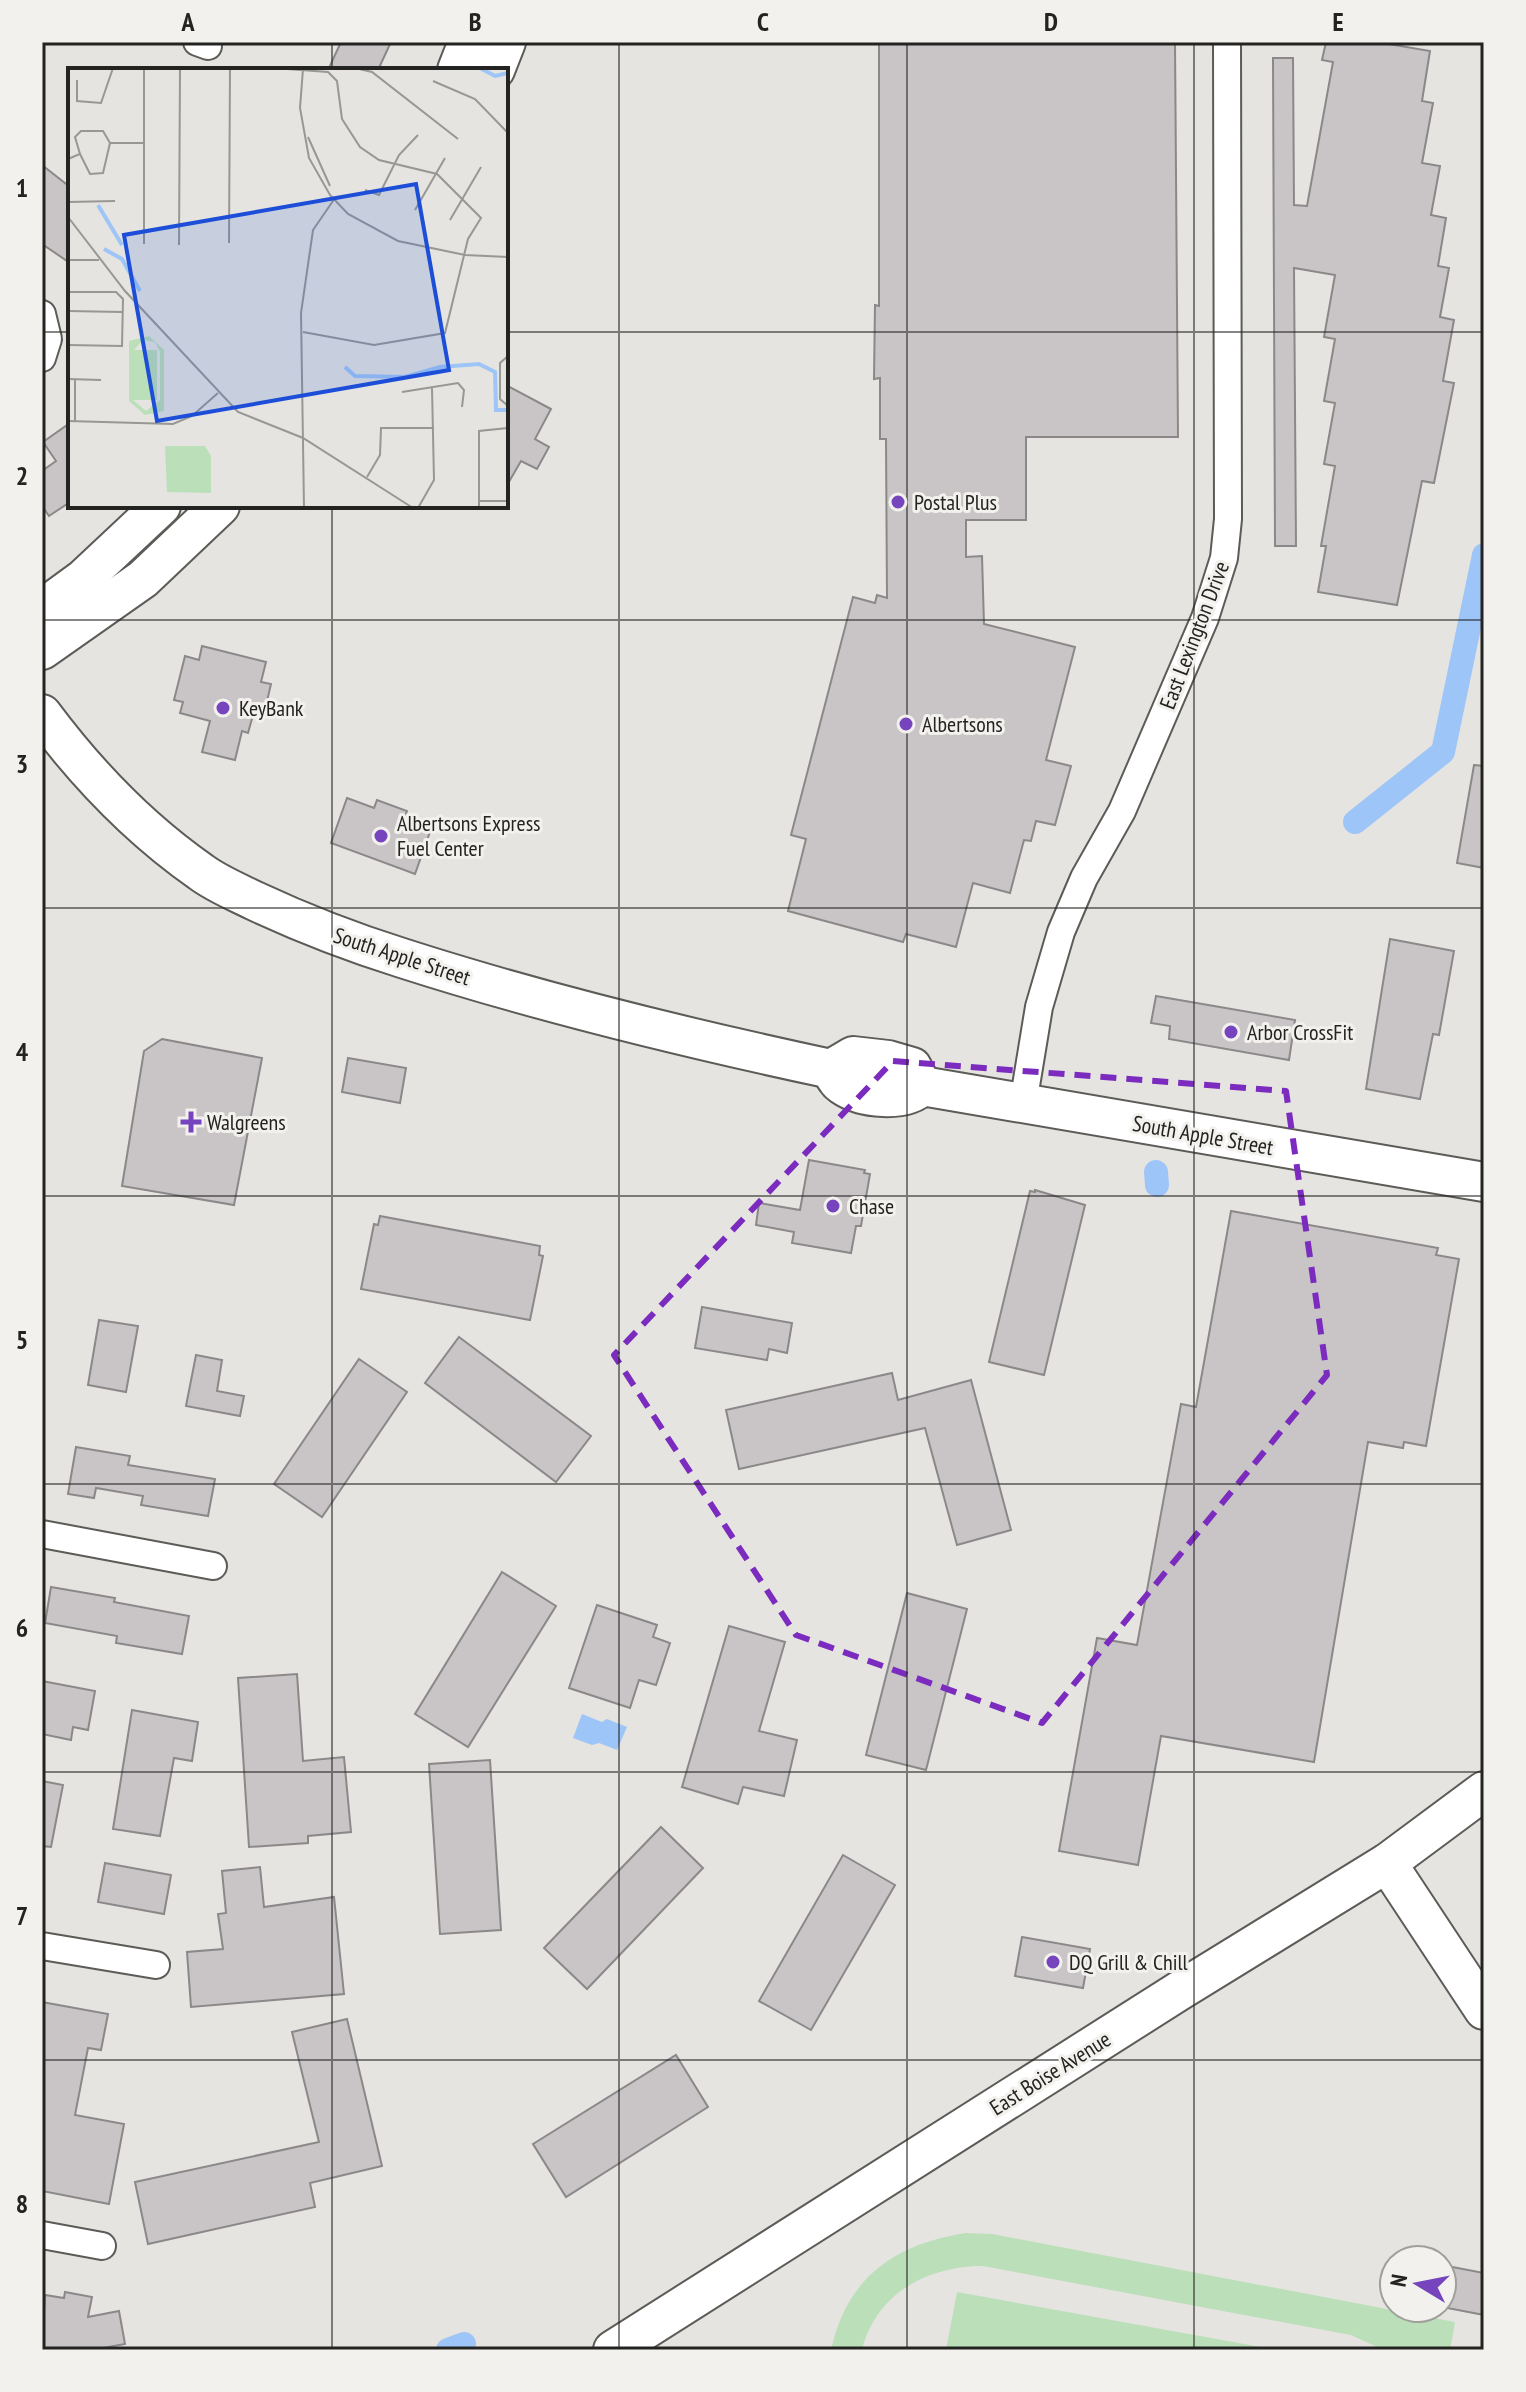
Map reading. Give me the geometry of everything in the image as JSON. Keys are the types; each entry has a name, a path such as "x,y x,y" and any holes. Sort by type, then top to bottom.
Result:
{"main road":[{"path":"458,68 468,42"},
{"path":"496,68 506,42"},
{"path":"42,609 83,579 159,508"},
{"path":"42,650 143,579 218,508"},
{"name":"South Apple Street","path":"42,714 126,810 202,873 288,917 357,943 500,988 712,1043 831,1069 841,1084 863,1093 902,1097 922,1086 1484,1182"},
{"name":"East Boise Avenue","path":"613,2350 1179,1991 1387,1863 1484,1791"},
{"path":"1387,1863 1484,2010"}],"street":[{"name":"East Lexington Drive","path":"1023,1104 1039,1007 1061,932 1084,878 1122,811 1205,618 1224,558 1228,519 1227,42"},
{"path":"42,314 48,339 42,358"},
{"path":"42,1534 213,1566"},
{"path":"42,1946 156,1965"},
{"path":"42,2235 102,2246"}],"highlighted area":[{"path":"893,1061 1286,1091 1327,1375 1042,1723 796,1635 614,1355"}],"green space":[{"path":"966,2233 992,2234 1378,2307 1378,2324 1455,2324 1450,2350 1384,2350 1351,2335 983,2266 943,2271 907,2287 879,2313 862,2350 831,2350 838,2324 862,2284 896,2256 940,2238"},
{"path":"957,2292 1278,2350 946,2350"}],"water":[{"path":"582,1714 627,1727 617,1750 573,1738"}],"building":[{"path":"341,42 391,42 379,68 329,68"},
{"path":"879,42 1175,42 1178,437 1026,437 1026,520 966,520 966,557 982,556 984,624 1075,647 1046,760 1071,766 1055,825 1036,821 1031,841 1024,840 1010,893 973,883 956,947 906,934 903,942 788,911 806,839 791,835 853,597 875,603 877,595 887,598 886,439 880,439 880,378 874,379 875,305 879,306"},
{"path":"1326,42 1377,42 1430,51 1422,101 1433,103 1422,163 1440,166 1431,215 1446,218 1438,266 1449,268 1440,317 1454,320 1443,381 1454,383 1434,483 1422,481 1397,605 1318,592 1326,546 1321,546 1335,466 1324,464 1335,403 1324,401 1335,339 1324,337 1335,275 1294,268 1296,546 1275,546 1273,58 1293,58 1294,205 1307,206 1333,62 1322,60"},
{"path":"42,165 68,185 68,262 42,244"},
{"path":"508,386 551,409 535,439 549,447 537,469 521,461 508,484"},
{"path":"68,424 68,503 49,516 42,506 42,471 56,461 43,442"},
{"name":"KeyBank","path":"202,646 266,662 261,682 271,684 263,718 253,715 248,733 242,731 235,760 202,752 210,721 180,713 183,702 174,700 185,656 199,660"},
{"path":"1474,765 1484,766 1484,868 1457,863"},
{"name":"Albertsons Express Fuel Center","path":"347,798 374,808 377,800 407,811 404,819 431,829 415,874 331,843"},
{"path":"1390,939 1454,951 1439,1035 1433,1034 1420,1099 1366,1089"},
{"name":"Arbor CrossFit","path":"1156,996 1295,1020 1289,1060 1169,1039 1170,1026 1151,1023"},
{"name":"Walgreens","path":"162,1039 262,1058 234,1205 122,1186 144,1051"},
{"path":"348,1058 406,1068 400,1103 342,1092"},
{"name":"Chase","path":"809,1160 865,1170 864,1173 870,1174 861,1226 856,1226 851,1253 792,1243 794,1232 756,1225 759,1203 800,1210"},
{"path":"1030,1191 1085,1205 1044,1375 989,1362"},
{"path":"1231,1211 1438,1248 1436,1255 1459,1259 1426,1446 1404,1442 1403,1448 1368,1442 1314,1762 1161,1736 1138,1865 1059,1851 1097,1638 1137,1645 1181,1404 1196,1407"},
{"path":"380,1216 540,1246 539,1255 543,1256 530,1320 361,1289 374,1224 378,1225"},
{"path":"702,1307 792,1323 787,1353 769,1349 767,1360 695,1348"},
{"path":"99,1320 138,1326 126,1392 88,1385"},
{"path":"459,1337 591,1436 556,1482 425,1383"},
{"path":"196,1355 222,1360 217,1391 244,1396 240,1416 186,1406"},
{"path":"359,1359 407,1392 322,1517 274,1484"},
{"path":"892,1373 898,1400 971,1380 1011,1530 957,1545 925,1428 739,1469 726,1410"},
{"path":"76,1447 130,1456 128,1465 215,1479 208,1516 141,1505 143,1496 96,1488 94,1498 68,1494"},
{"path":"502,1572 556,1606 468,1747 415,1714"},
{"path":"51,1587 189,1616 182,1654 116,1643 117,1636 45,1623"},
{"path":"907,1593 967,1609 926,1770 866,1755"},
{"path":"597,1605 657,1625 653,1637 670,1643 656,1685 639,1680 630,1708 569,1688"},
{"path":"729,1626 785,1642 759,1731 797,1740 784,1796 743,1787 738,1804 682,1787"},
{"path":"297,1674 303,1761 344,1757 351,1832 308,1836 308,1843 249,1847 238,1678"},
{"path":"42,1681 95,1691 88,1730 73,1727 71,1740 42,1734"},
{"path":"132,1710 198,1722 192,1761 174,1758 160,1836 113,1829"},
{"path":"490,1760 501,1930 440,1934 429,1764"},
{"path":"42,1781 63,1785 51,1847 42,1846"},
{"path":"661,1827 703,1868 587,1989 544,1948"},
{"path":"843,1855 895,1885 811,2030 759,2001"},
{"path":"105,1863 171,1875 164,1914 98,1902"},
{"path":"260,1867 264,1907 334,1897 344,1994 191,2007 187,1952 223,1949 218,1914 226,1913 222,1871"},
{"name":"DQ Grill & Chill","path":"1022,1937 1090,1949 1083,1988 1015,1976"},
{"path":"42,2002 108,2014 101,2050 88,2048 75,2115 124,2124 109,2204 42,2191"},
{"path":"347,2019 382,2166 310,2183 315,2207 148,2244 135,2182 319,2142 292,2032"},
{"path":"676,2055 708,2107 566,2197 533,2144"},
{"path":"1458,2268 1484,2273 1484,2315 1458,2310"},
{"path":"65,2292 92,2297 88,2317 119,2311 125,2344 92,2350 42,2348 45,2295 64,2298"}],"waterway":[{"path":"1355,822 1443,752 1484,555"},
{"path":"1156,1172 1157,1185"},
{"path":"448,2350 464,2344"}],"place":[{"name":"Postal Plus","path":"898,502"},
{"name":"KeyBank","path":"223,708"},
{"name":"Albertsons","path":"906,724"},
{"name":"Albertsons Express Fuel Center","path":"381,836"},
{"name":"Arbor CrossFit","path":"1231,1032"},
{"name":"Walgreens","path":"191,1122"},
{"name":"Chase","path":"833,1206"},
{"name":"DQ Grill & Chill","path":"1053,1962"}]}
